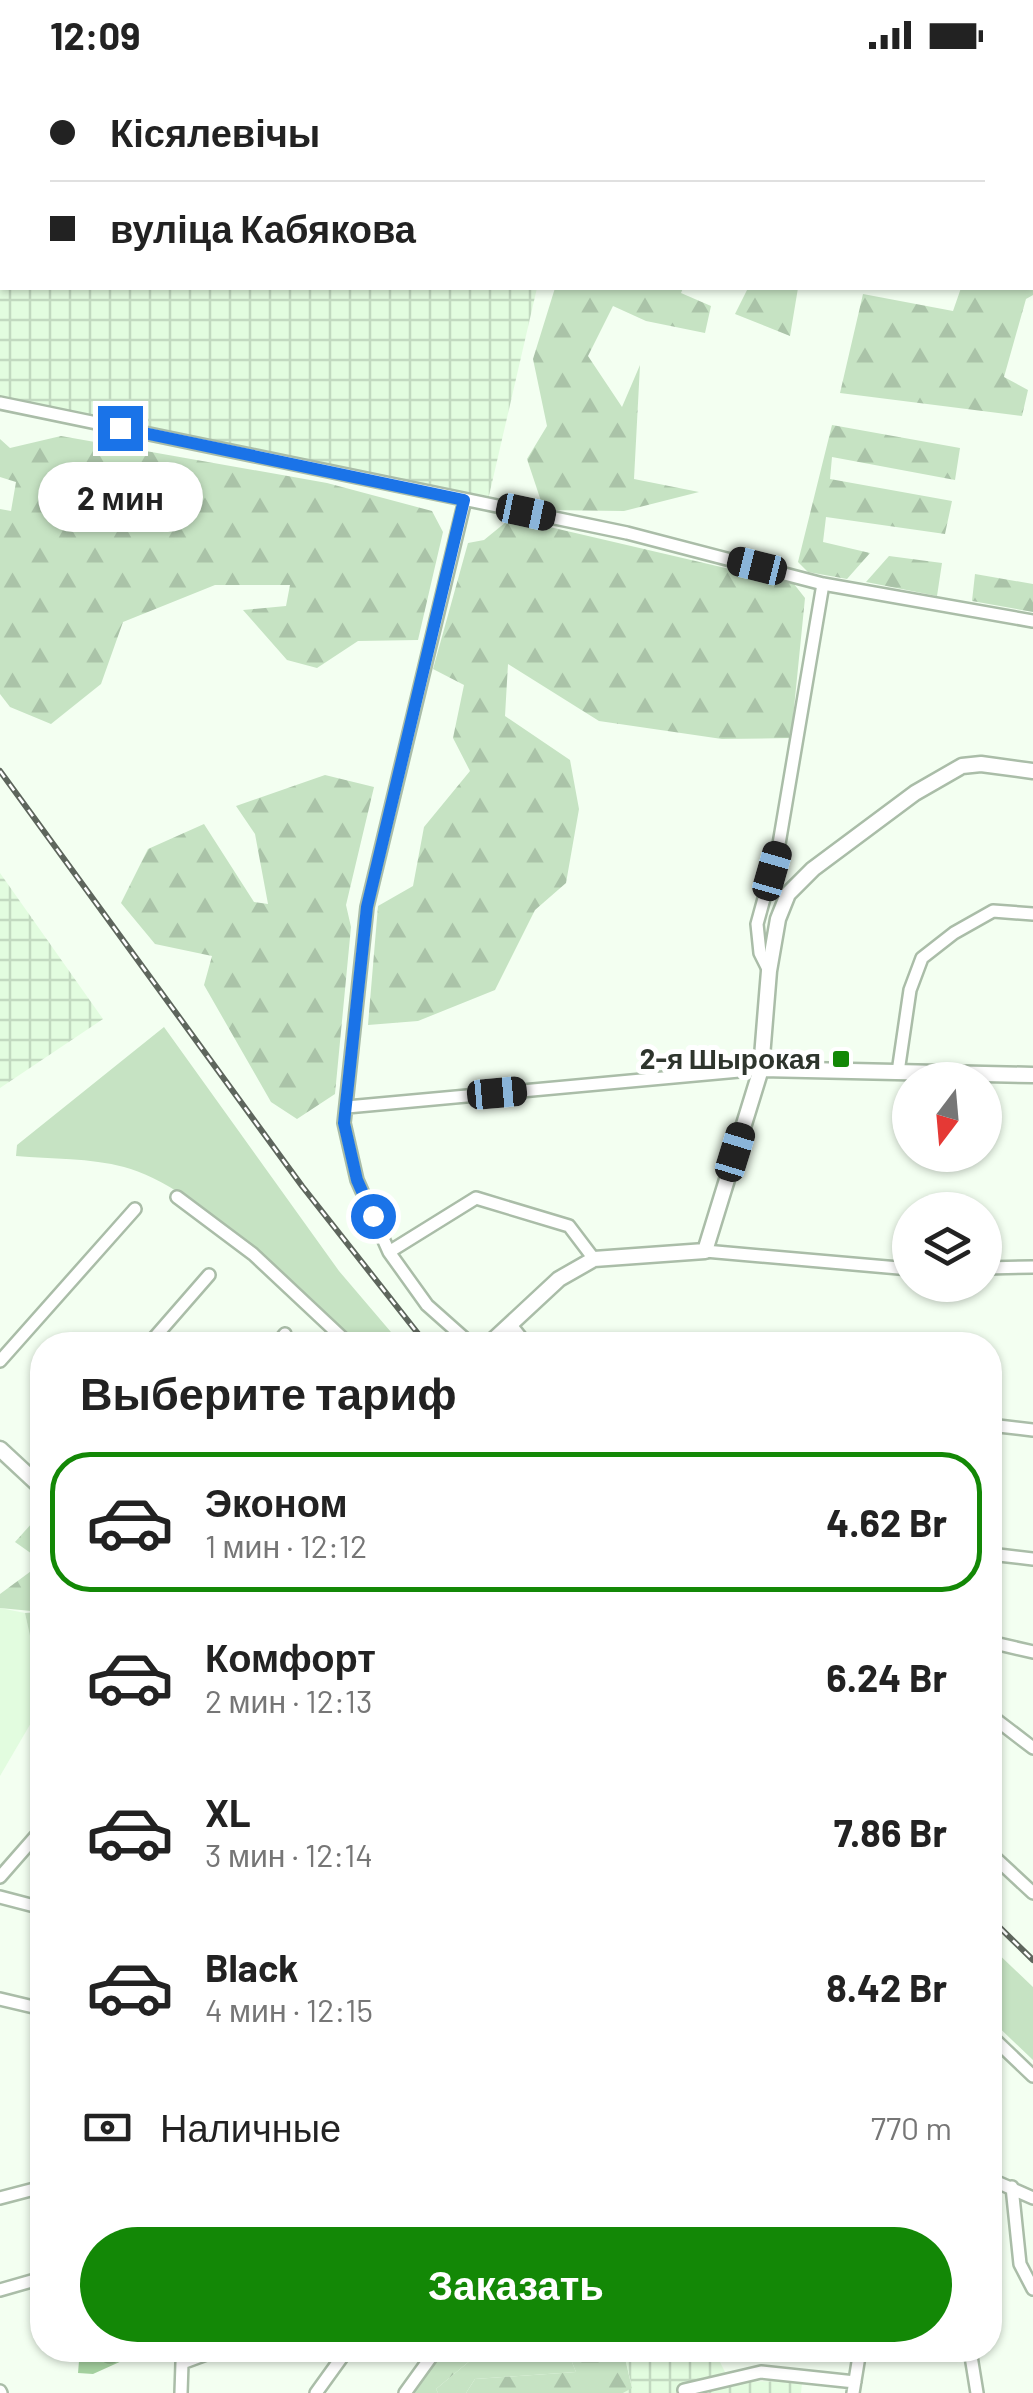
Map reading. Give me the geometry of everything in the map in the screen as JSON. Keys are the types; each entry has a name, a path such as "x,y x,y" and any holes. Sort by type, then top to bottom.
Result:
{"street":[{"path":"0,402 627,533 824,584 1033,621"},
{"path":"457,1332 426,1304 389,1252 352,1162 344,1123 367,907 464,500"},
{"path":"769,972 760,953 757,924 780,844 824,584"},
{"path":"705,1251 761,1069 769,972 778,919 788,894 812,868 915,793 962,766 981,764 1033,772"},
{"path":"899,1062 910,990 922,958 954,933 993,912 1033,914"},
{"path":"347,1107 761,1069 892,1072"},
{"path":"1002,1074 1033,1075"},
{"path":"177,1197 253,1254 336,1332"},
{"path":"389,1252 476,1198 569,1226 594,1258"},
{"path":"0,1361 135,1209"},
{"path":"502,1332 559,1279 594,1258 705,1251 892,1267"},
{"path":"1002,1267 1033,1266"},
{"path":"159,1332 209,1275"},
{"path":"510,1324 516,1332"},
{"path":"1002,1426 1033,1430"},
{"path":"0,1449 30,1471"},
{"path":"1002,1555 1033,1559"},
{"path":"1002,1645 1033,1652"},
{"path":"1002,1725 1033,1748"},
{"path":"0,1877 30,1843"},
{"path":"1002,1864 1033,1893"},
{"path":"0,1897 30,1905"},
{"path":"0,1999 30,2006"},
{"path":"1002,2046 1033,2076"},
{"path":"1002,2183 1033,2198"},
{"path":"1012,2187 1020,2264 1033,2289"},
{"path":"0,2198 30,2190"},
{"path":"0,2290 30,2281"},
{"path":"181,2393 185,2362"},
{"path":"316,2393 338,2362"},
{"path":"405,2393 427,2362"},
{"path":"684,2390 761,2372 854,2388 858,2362"},
{"path":"972,2362 977,2393"}],"shaded area":[{"path":"0,290 537,290 488,500 0,397"},
{"path":"0,873 103,1019 0,1088"},
{"path":"0,1608 25,1613 30,1636 30,1725 0,1776"},
{"path":"626,2362 720,2362 730,2382 802,2383 801,2393 623,2393 632,2387"}],"green space":[{"path":"554,290 682,290 681,293 711,306 705,333 646,321 613,306 588,356 622,407 640,365 634,479 699,492 624,511 544,510 527,459 547,426 533,359"},
{"path":"747,290 798,290 790,336 735,314"},
{"path":"960,290 1033,290 1033,295 1026,299 1004,377 1028,390 1022,416 840,393 863,294 953,311"},
{"path":"832,425 960,448 955,480 832,457 830,479 952,501 945,534 826,517 823,542 870,553 847,579 808,572 798,562"},
{"path":"61,436 327,483 432,511 443,532 418,640 358,641 317,668 287,660 243,610 286,606 290,585 215,585 123,622 101,684 51,724 10,707 0,694 0,509 11,511 16,482 0,477 0,439 10,448"},
{"path":"511,518 794,584 805,598 791,738 722,739 599,721 508,664 505,716 570,760 579,809 566,883 535,910 495,990 418,1021 368,1025 378,906 413,886 424,827 470,771 453,738 464,685 433,669 468,543 484,540"},
{"path":"889,556 942,563 937,596 866,582"},
{"path":"975,574 1033,584 1033,612 972,601"},
{"path":"325,775 374,787 346,905 351,927 335,1094 297,1119 271,1102 204,985 212,956 155,944 121,903 148,849 204,824 254,902 268,904 255,834 236,806"},
{"path":"164,1027 339,1271 391,1332 344,1332 248,1243 182,1194 151,1177 98,1162 16,1156 17,1145"},
{"path":"30,1525 30,1553 15,1542"},
{"path":"30,1572 30,1611 0,1608 0,1594"},
{"path":"1002,1957 1033,1987 1033,2060 1002,2030"},
{"path":"434,2362 469,2362 436,2389 438,2393 413,2393"},
{"path":"469,2362 572,2362 576,2372 475,2379 466,2393 438,2393 436,2389"},
{"path":"572,2362 626,2362 632,2388 623,2393 466,2393 475,2379 576,2372"}],"water":[{"path":"79,2362 120,2362 93,2374 78,2373"}],"railway":[{"path":"0,771 302,1186 417,1332"},
{"path":"1002,1930 1033,1960"}],"place":[{"name":"2-я Шырокая","path":"841,1059"}],"route":[{"path":"120,428 464,500 367,907 344,1123 357,1180 373,1216"}]}
